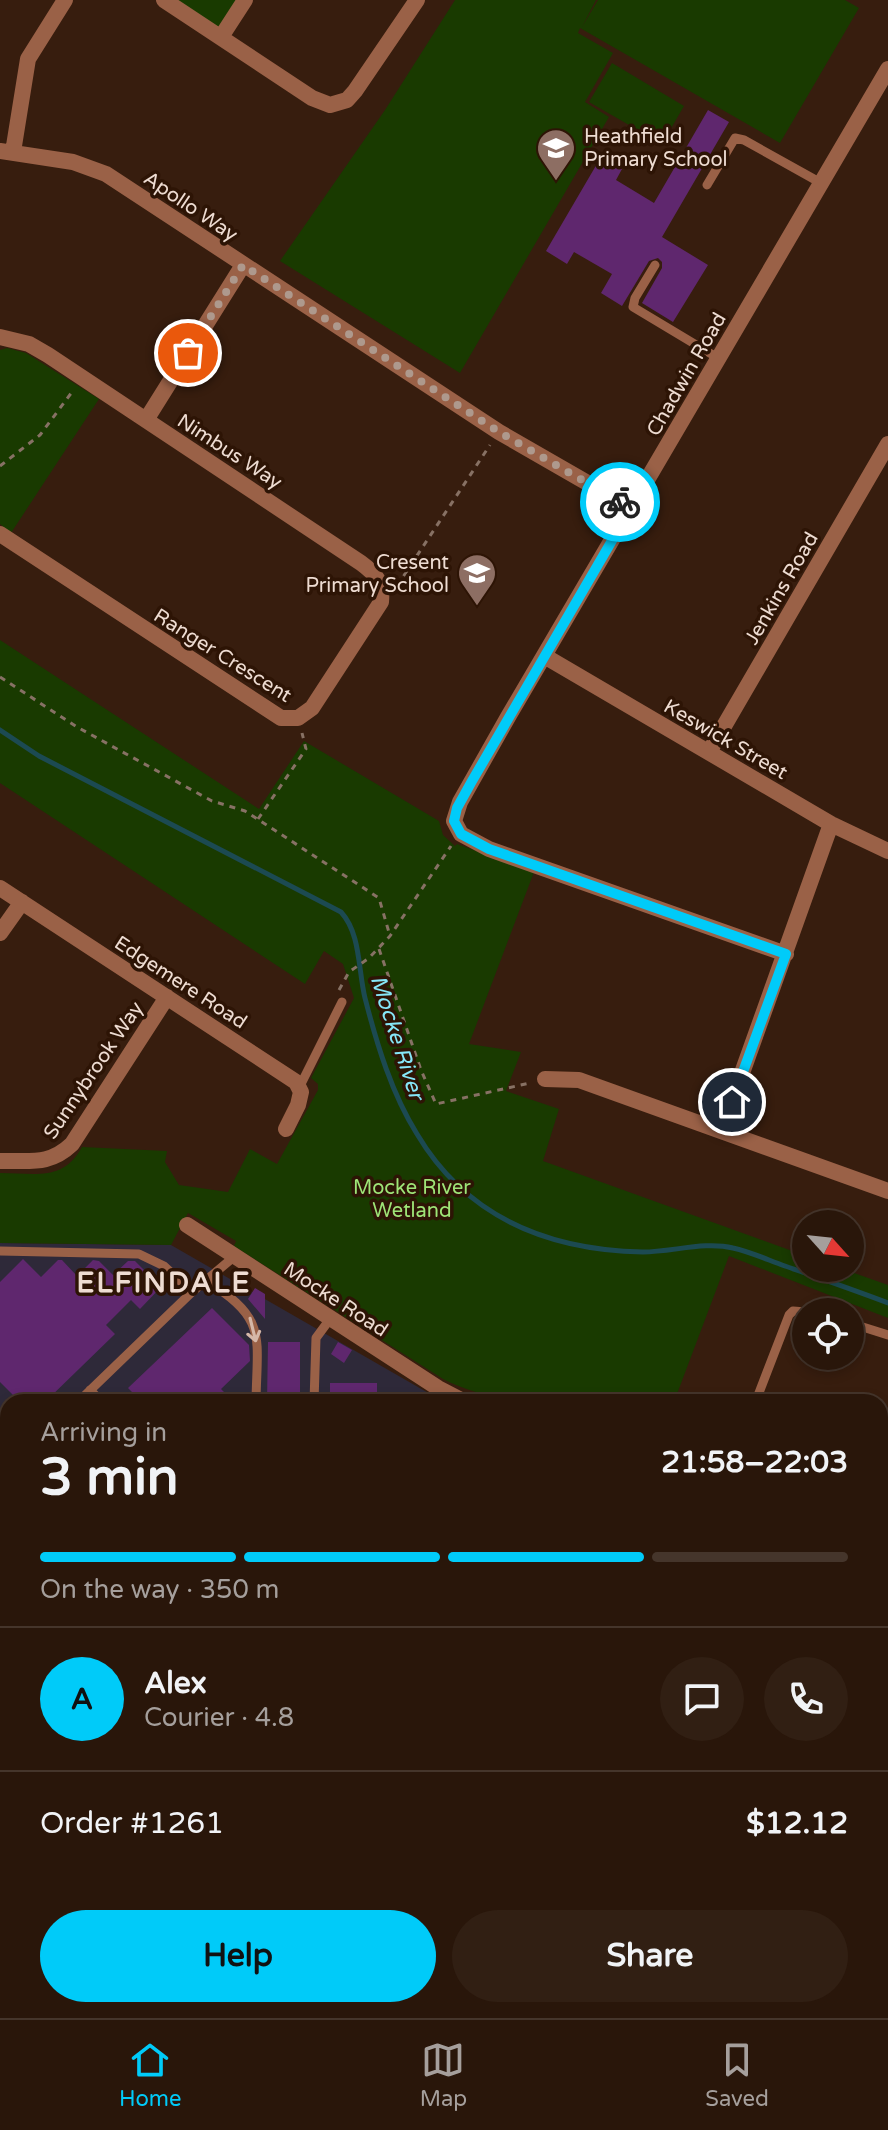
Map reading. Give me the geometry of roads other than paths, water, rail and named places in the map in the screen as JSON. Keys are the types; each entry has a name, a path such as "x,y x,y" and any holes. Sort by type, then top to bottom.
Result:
{"street":[{"path":"6,152 28,59 65,0"},
{"path":"164,0 312,98 330,105 339,104 355,91 417,0"},
{"path":"221,37 245,0"},
{"name":"Chadwin Road","path":"786,954 489,849 458,830 454,821 457,808 888,69"},
{"name":"Apollo Way","path":"6,152 73,162 106,174 499,432 631,508"},
{"path":"146,420 243,265"},
{"name":"Nimbus Way","path":"0,337 29,344 361,563 378,578 382,593"},
{"name":"Jenkins Road","path":"709,752 888,444"},
{"name":"Ranger Crescent","path":"0,534 281,718 298,718 312,708 377,610 382,593"},
{"name":"Keswick Street","path":"546,657 831,824 888,851"},
{"path":"722,1129 831,824"},
{"name":"Edgemere Road","path":"0,888 300,1086"},
{"path":"0,933 22,902"},
{"name":"Sunnybrook Way","path":"0,1161 58,1157 72,1144 167,997"},
{"path":"545,1079 579,1080 888,1191"},
{"path":"286,1129 298,1105 300,1086"},
{"name":"Mocke Road","path":"187,1225 330,1319 432,1394"}],"lane":[{"path":"707,185 735,138 744,140 821,183"},
{"path":"655,265 633,307 718,358"},
{"path":"300,1086 342,1002"},
{"path":"0,1251 139,1254 164,1266 192,1292"},
{"path":"86,1394 192,1292 235,1256"},
{"path":"205,1280 236,1300 253,1322 257,1346 256,1394"},
{"path":"759,1394 792,1312"},
{"path":"314,1394 316,1338 330,1319"},
{"path":"864,1327 888,1335"},
{"path":"90,1390 94,1394"}],"waterway":[{"name":"Mocke River","path":"0,730 39,756 341,912 356,941 370,1016 400,1102 437,1163 460,1188 485,1208 513,1224 575,1245 643,1252 711,1246 733,1248 888,1303"}],"place":[{"name":"Heathfield Primary School","path":"556,182"},
{"name":"Cresent Primary School","path":"477,607"}],"district":[{"name":"ELFINDALE","path":"164,1282"}],"park label":[{"name":"Mocke River Wetland","path":"412,1198"}]}
